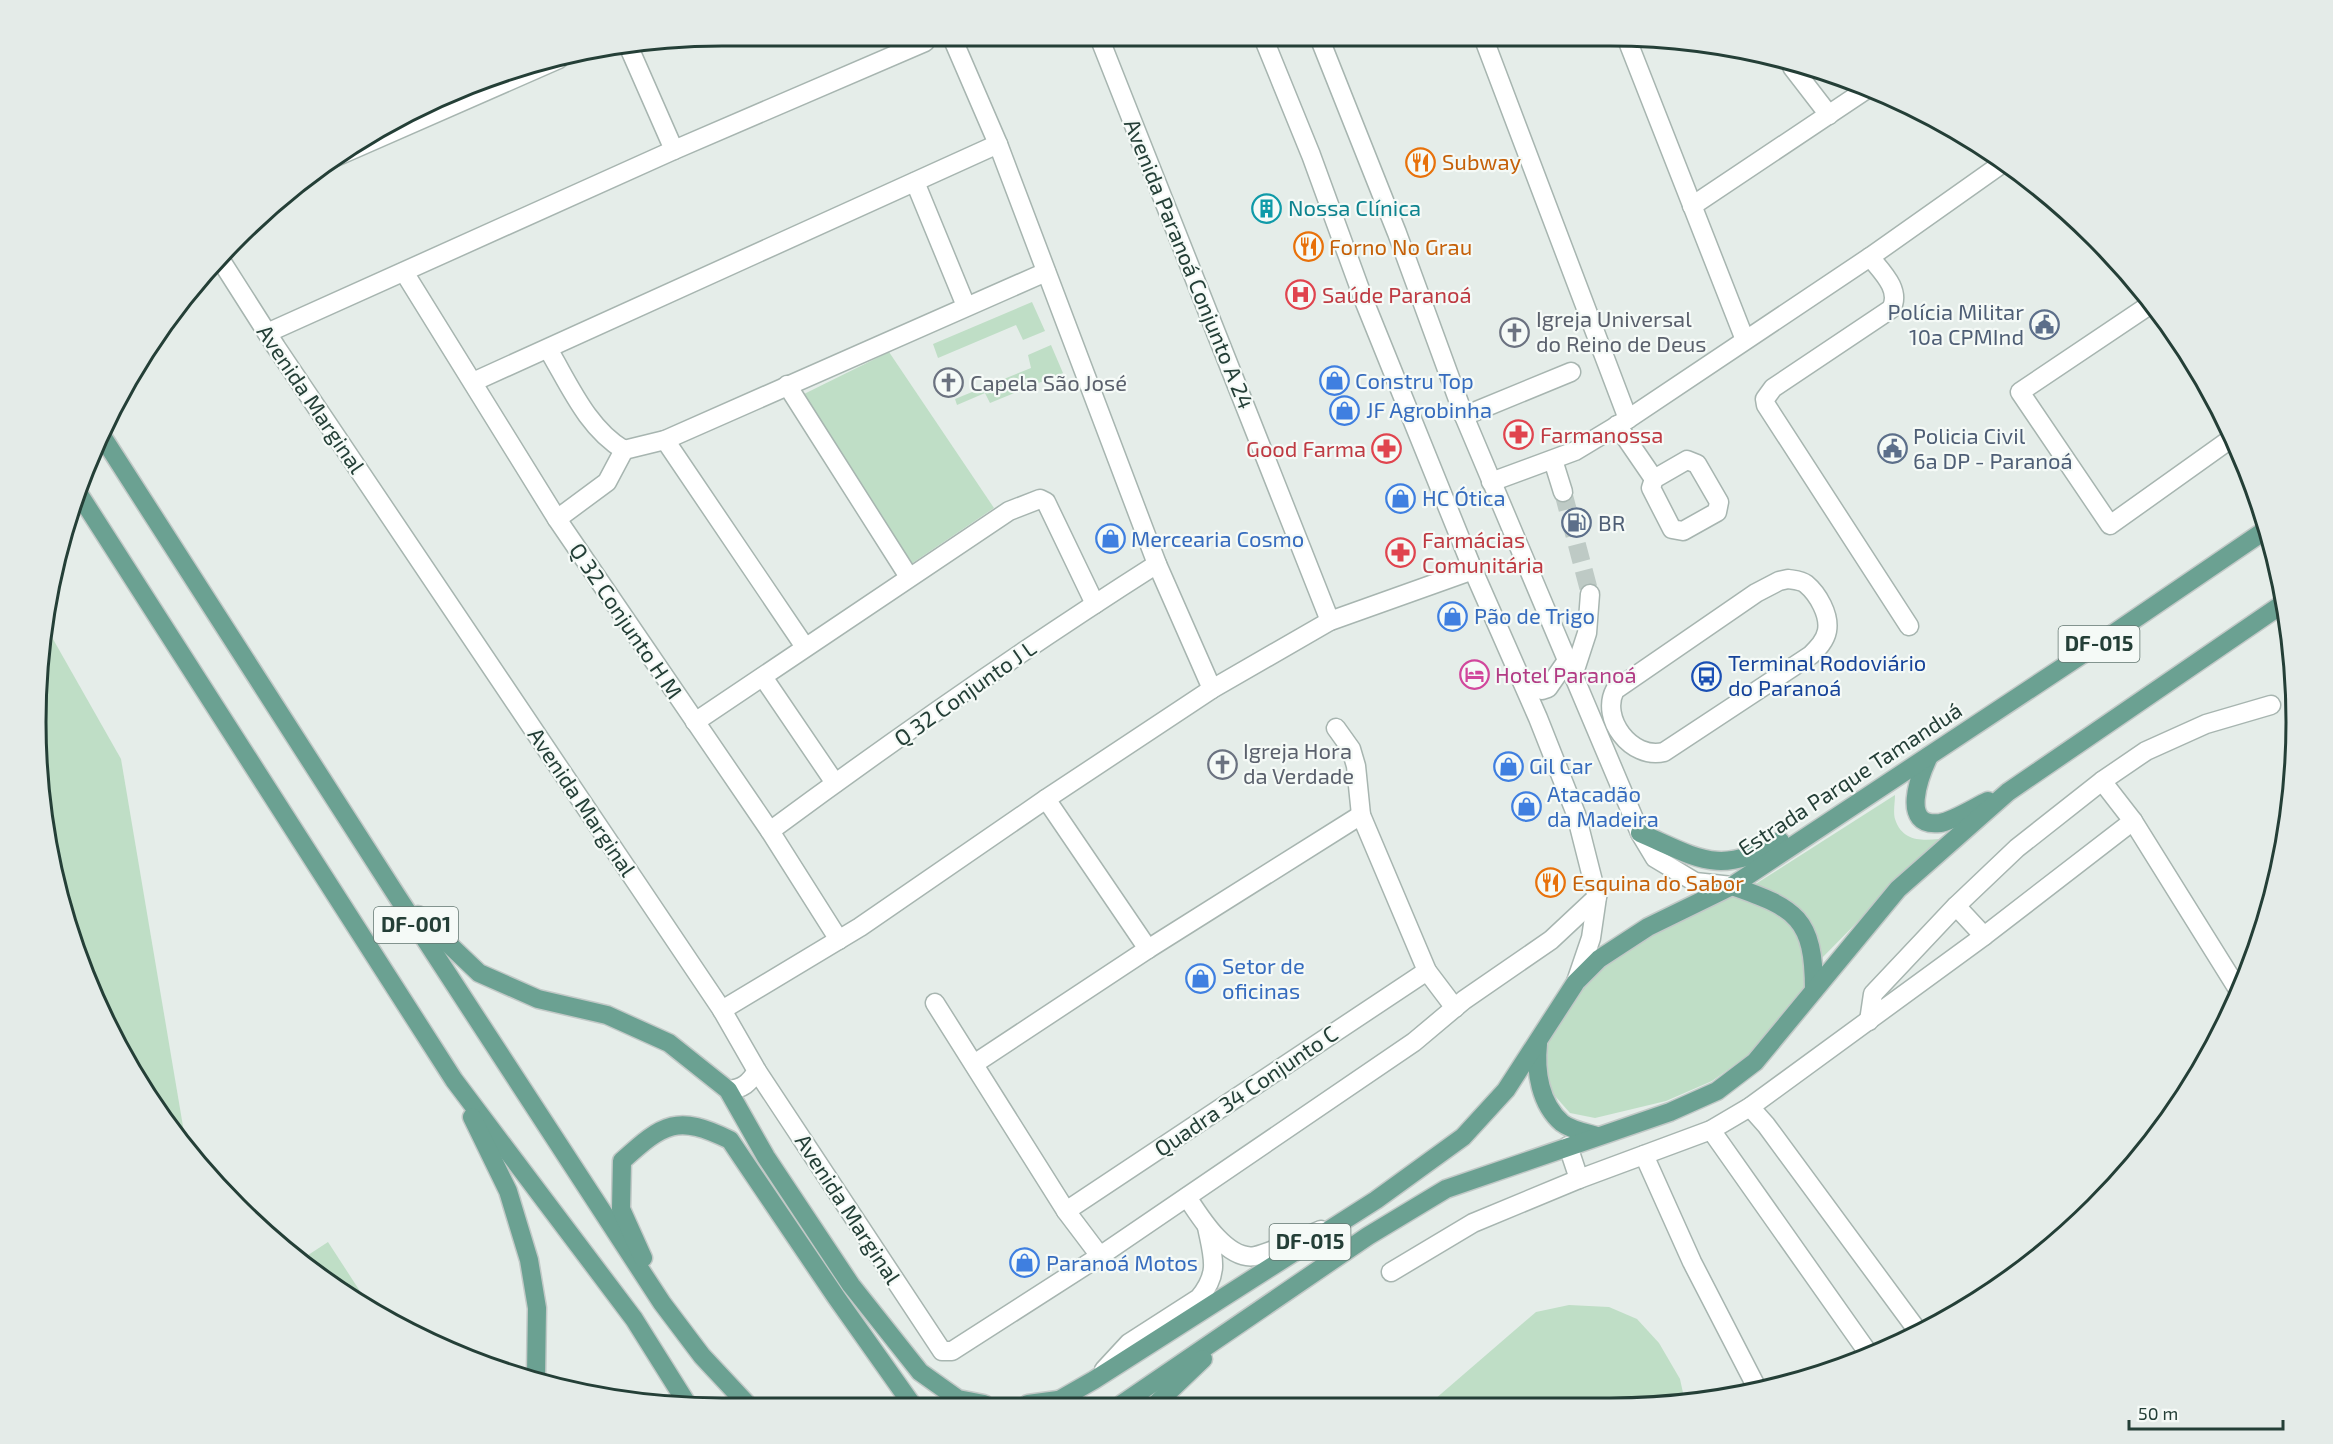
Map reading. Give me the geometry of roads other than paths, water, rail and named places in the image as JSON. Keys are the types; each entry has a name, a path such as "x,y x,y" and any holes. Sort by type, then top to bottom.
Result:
{"main road":[{"name":"DF-001","path":"107,443 395,893 662,1303 702,1356 741,1398"},
{"name":"DF-001","path":"83,501 454,1080 634,1319 682,1396"},
{"name":"Estrada Parque Tamanduá","path":"1062,1398 1376,1200 1463,1137 1506,1090 1538,1044 1576,982 1599,959 1648,927 1732,886 2259,534"},
{"name":"DF-015","path":"1131,1398 1368,1236 1446,1189 1670,1112 1717,1091 1755,1062 1898,889 2008,792 2277,608"},
{"path":"1924,759 1915,806 1918,816 1929,822 1942,823 2008,792"},
{"path":"1640,833 1703,860 1721,862 1759,853 1893,771 1924,759"},
{"path":"1732,886 1771,899 1792,912 1809,937 1814,965 1814,990"},
{"path":"395,893 479,973 538,999 607,1015 669,1043 728,1090 766,1157 851,1285 920,1372 957,1398"},
{"path":"1538,1044 1541,1094 1551,1110 1563,1124 1598,1137"},
{"path":"454,1080 508,1191 529,1260 537,1308 536,1371"},
{"path":"662,1303 621,1209 622,1161 650,1135 679,1124 704,1127 730,1140 907,1398"},
{"path":"1162,1398 1251,1316"}],"street":[{"path":"267,333 674,150 916,46"},
{"path":"956,46 998,144 1157,564 1212,689"},
{"name":"Avenida Paranoá Conjunto A 24","path":"1103,46 1330,621"},
{"path":"1267,46 1311,155 1365,303 1473,570 1576,813 1597,897 1591,938 1576,982"},
{"path":"1324,46 1397,233 1464,416 1640,833 1655,858 1695,882 1732,886"},
{"path":"1486,46 1622,422 1654,479"},
{"path":"1630,47 1745,340"},
{"path":"631,52 674,150"},
{"path":"1796,73 1828,115"},
{"path":"1692,206 1860,94"},
{"path":"473,382 998,144"},
{"path":"1491,482 1575,452 1870,257 1997,168"},
{"path":"915,182 966,306"},
{"path":"1870,257 1893,290 1894,303 1891,309 1773,388 1765,399 1766,405 1909,626"},
{"name":"Avenida Marginal","path":"224,266 267,333 722,1010 757,1071 939,1348 946,1352 951,1351 1100,1256"},
{"name":"Q 32 Conjunto H M","path":"404,272 557,519 770,831 839,940"},
{"path":"548,349 587,416 616,446 624,450 664,440 1046,272"},
{"path":"2145,308 2020,392 2110,525 2226,442"},
{"path":"1464,416 1571,372"},
{"path":"787,385 909,577"},
{"path":"664,440 805,647"},
{"path":"557,519 607,482 624,450"},
{"path":"1553,460 1563,492"},
{"path":"696,722 1009,511 1040,499 1046,502 1095,604"},
{"name":"Q 32 Conjunto J L","path":"770,831 1095,604 1157,564"},
{"path":"722,1010 839,940 1212,689 1330,621 1473,570"},
{"path":"1788,579 1800,581 1816,597 1824,610 1827,630 1823,642 1811,655 1664,752 1650,754 1639,751 1623,736 1614,721 1610,704 1615,690 1756,593 1779,581 1788,579"},
{"path":"1522,681 1542,690 1548,688 1570,669 1587,633 1590,594"},
{"path":"763,677 836,783"},
{"path":"1869,1021 1873,994 1956,906 2017,848 2102,781 2146,751 2206,724 2271,705"},
{"path":"1336,728 1350,749 1356,766 1361,815 1427,970 1459,1004"},
{"path":"1605,752 1623,736"},
{"path":"2102,781 2133,821 2234,983"},
{"path":"1046,799 1148,949"},
{"path":"974,1064 1148,949 1361,815"},
{"path":"1391,1272 1473,1223 1579,1179 1712,1130 1750,1107 1984,936 2133,821"},
{"path":"935,1003 1066,1210 1100,1256 1414,1042 1459,1004 1551,940 1597,897"},
{"path":"1956,906 1984,936"},
{"name":"Quadra 34 Conjunto C","path":"1066,1210 1427,970"},
{"path":"728,1090 741,1089 749,1083 757,1071"},
{"path":"1750,1107 1766,1125 1914,1326"},
{"path":"1712,1130 1865,1348"},
{"path":"1568,1146 1579,1179"},
{"path":"1644,1155 1692,1262 1754,1382"},
{"path":"1187,1197 1207,1227 1239,1254 1254,1256 1342,1222"},
{"path":"1094,1380 1129,1343 1199,1298 1206,1290 1214,1275 1213,1255 1207,1227"}],"tunnel":[{"path":"1563,492 1590,594"}],"place":[{"name":"Subway","path":"1421,162"},
{"name":"Nossa Clínica","path":"1267,208"},
{"name":"Forno No Grau","path":"1308,247"},
{"name":"Saúde Paranoá","path":"1301,295"},
{"name":"Polícia Militar 10a CPMInd","path":"2045,325"},
{"name":"Igreja Universal do Reino de Deus","path":"1515,332"},
{"name":"Constru Top","path":"1334,381"},
{"name":"Capela São José","path":"949,383"},
{"name":"JF Agrobinha","path":"1345,410"},
{"name":"Farmanossa","path":"1519,435"},
{"name":"Good Farma","path":"1387,449"},
{"name":"Policia Civil 6a DP - Paranoá","path":"1892,449"},
{"name":"HC Ótica","path":"1401,498"},
{"name":"BR","path":"1577,523"},
{"name":"Mercearia Cosmo","path":"1110,539"},
{"name":"Farmácias Comunitária","path":"1401,553"},
{"name":"Pão de Trigo","path":"1453,616"},
{"name":"Hotel Paranoá","path":"1474,675"},
{"name":"Terminal Rodoviário do Paranoá","path":"1707,676"},
{"name":"Igreja Hora da Verdade","path":"1222,764"},
{"name":"Gil Car","path":"1508,766"},
{"name":"Atacadão da Madeira","path":"1526,807"},
{"name":"Esquina do Sabor","path":"1551,883"},
{"name":"Setor de oficinas","path":"1201,979"},
{"name":"Paranoá Motos","path":"1025,1263"}]}
